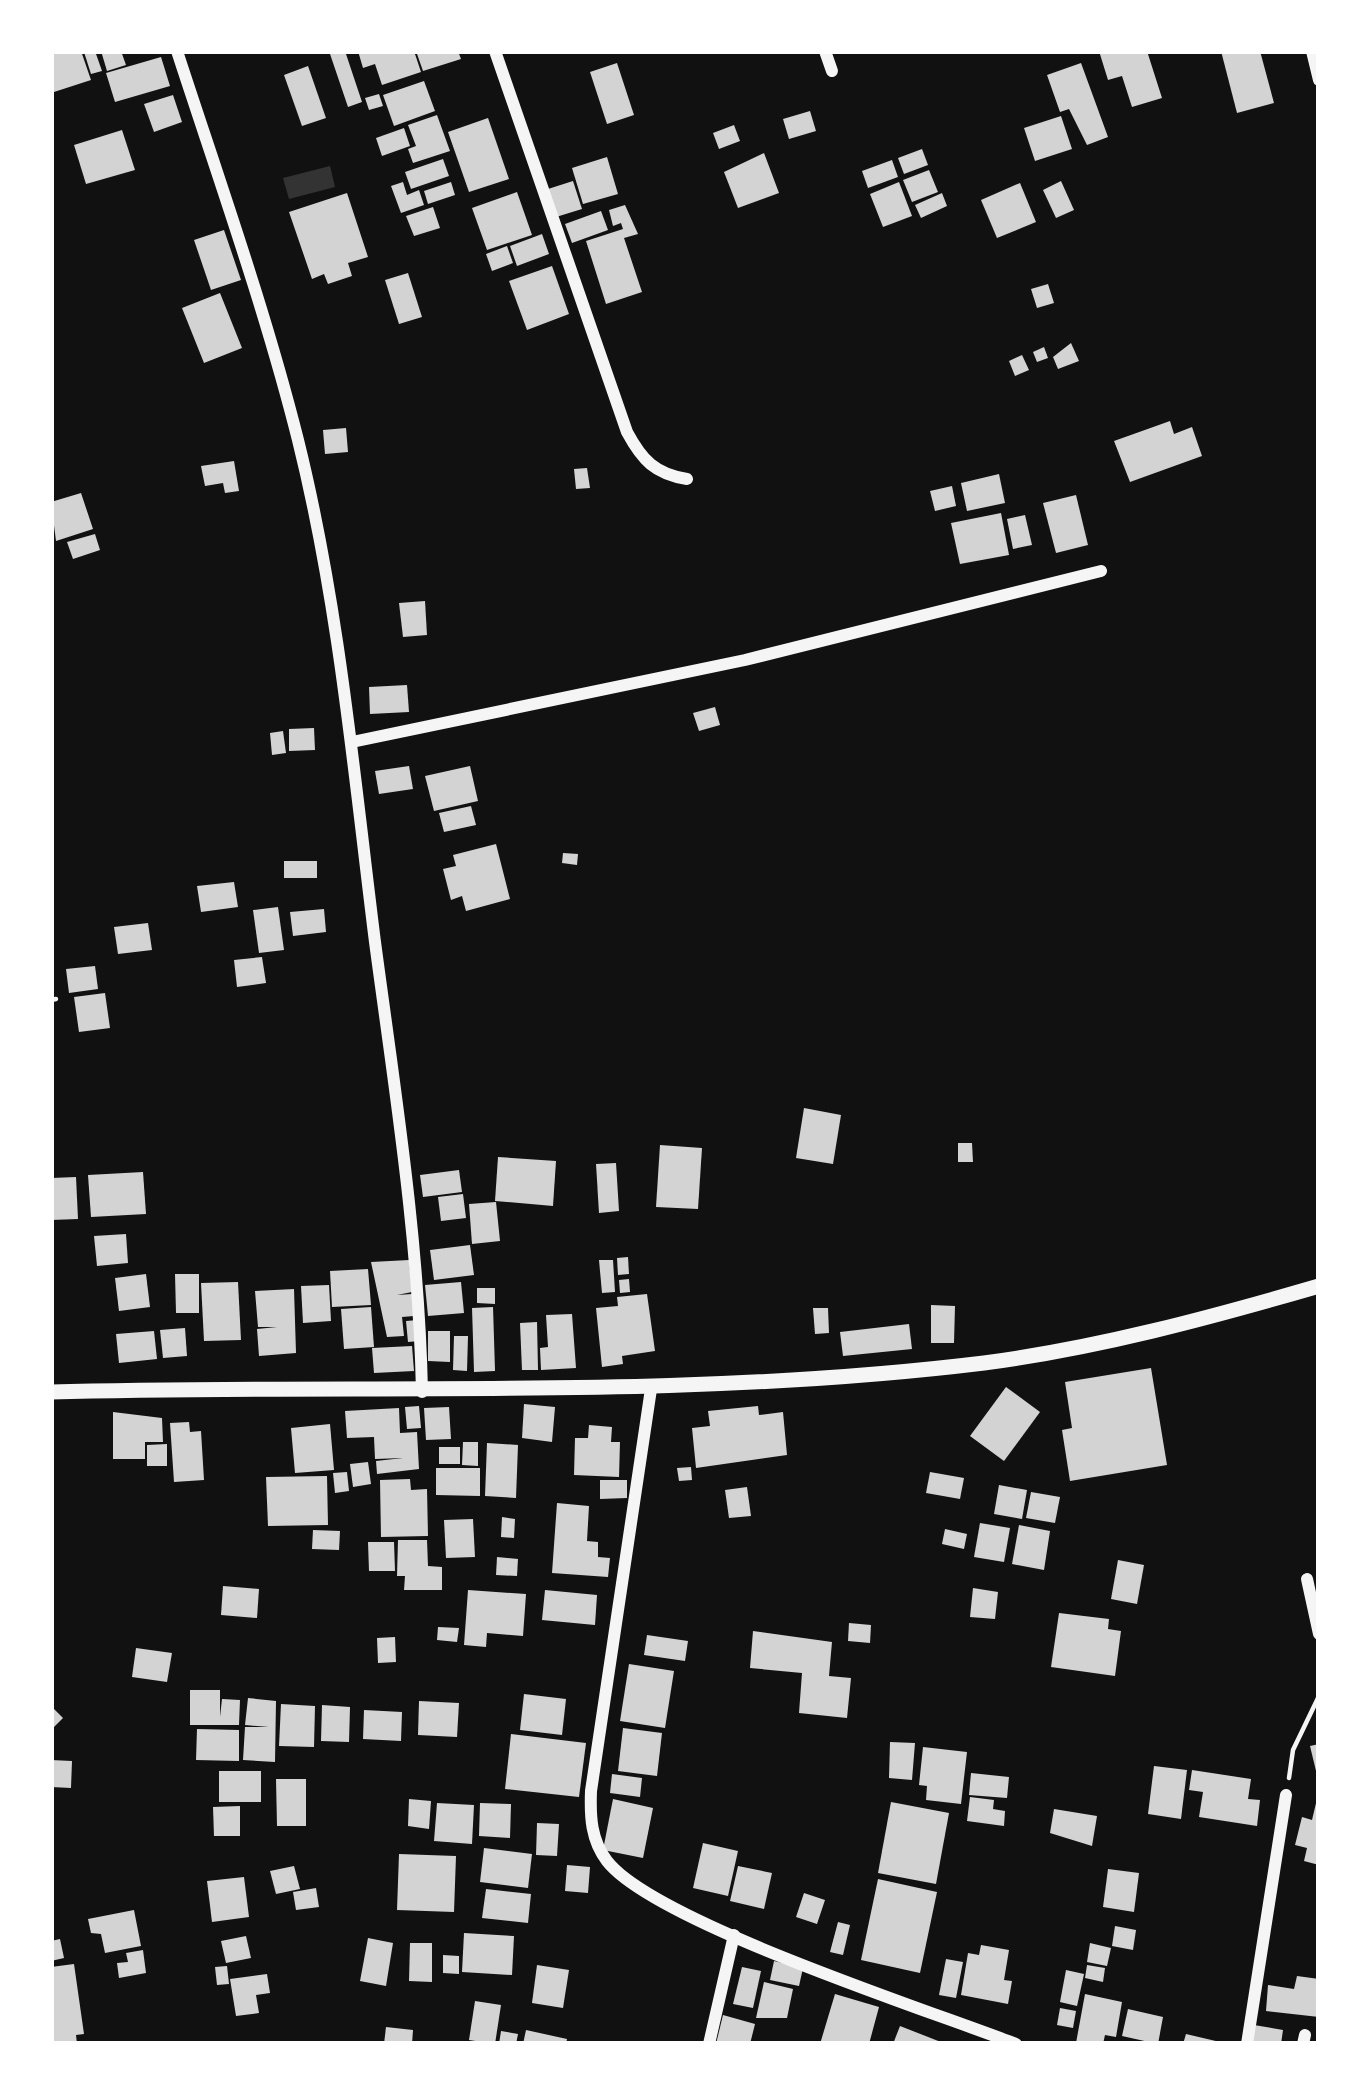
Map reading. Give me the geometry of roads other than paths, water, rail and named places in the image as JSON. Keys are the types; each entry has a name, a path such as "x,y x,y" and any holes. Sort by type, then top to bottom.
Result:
{"street":[{"path":"177,51 298,442 352,742 410,1191 422,1392"},
{"path":"495,51 627,432 639,455 662,475 687,479"},
{"path":"825,51 832,71"},
{"path":"1312,51 1319,80"},
{"path":"352,742 745,660 1101,571"},
{"path":"51,1392 651,1389 984,1363 1206,1319 1319,1286"},
{"path":"651,1389 590,1820 605,1858 645,1894 734,1935 1016,2044"},
{"path":"1307,1580 1319,1634"},
{"path":"1246,2044 1286,1795"},
{"path":"710,2044 734,1935"}]}
